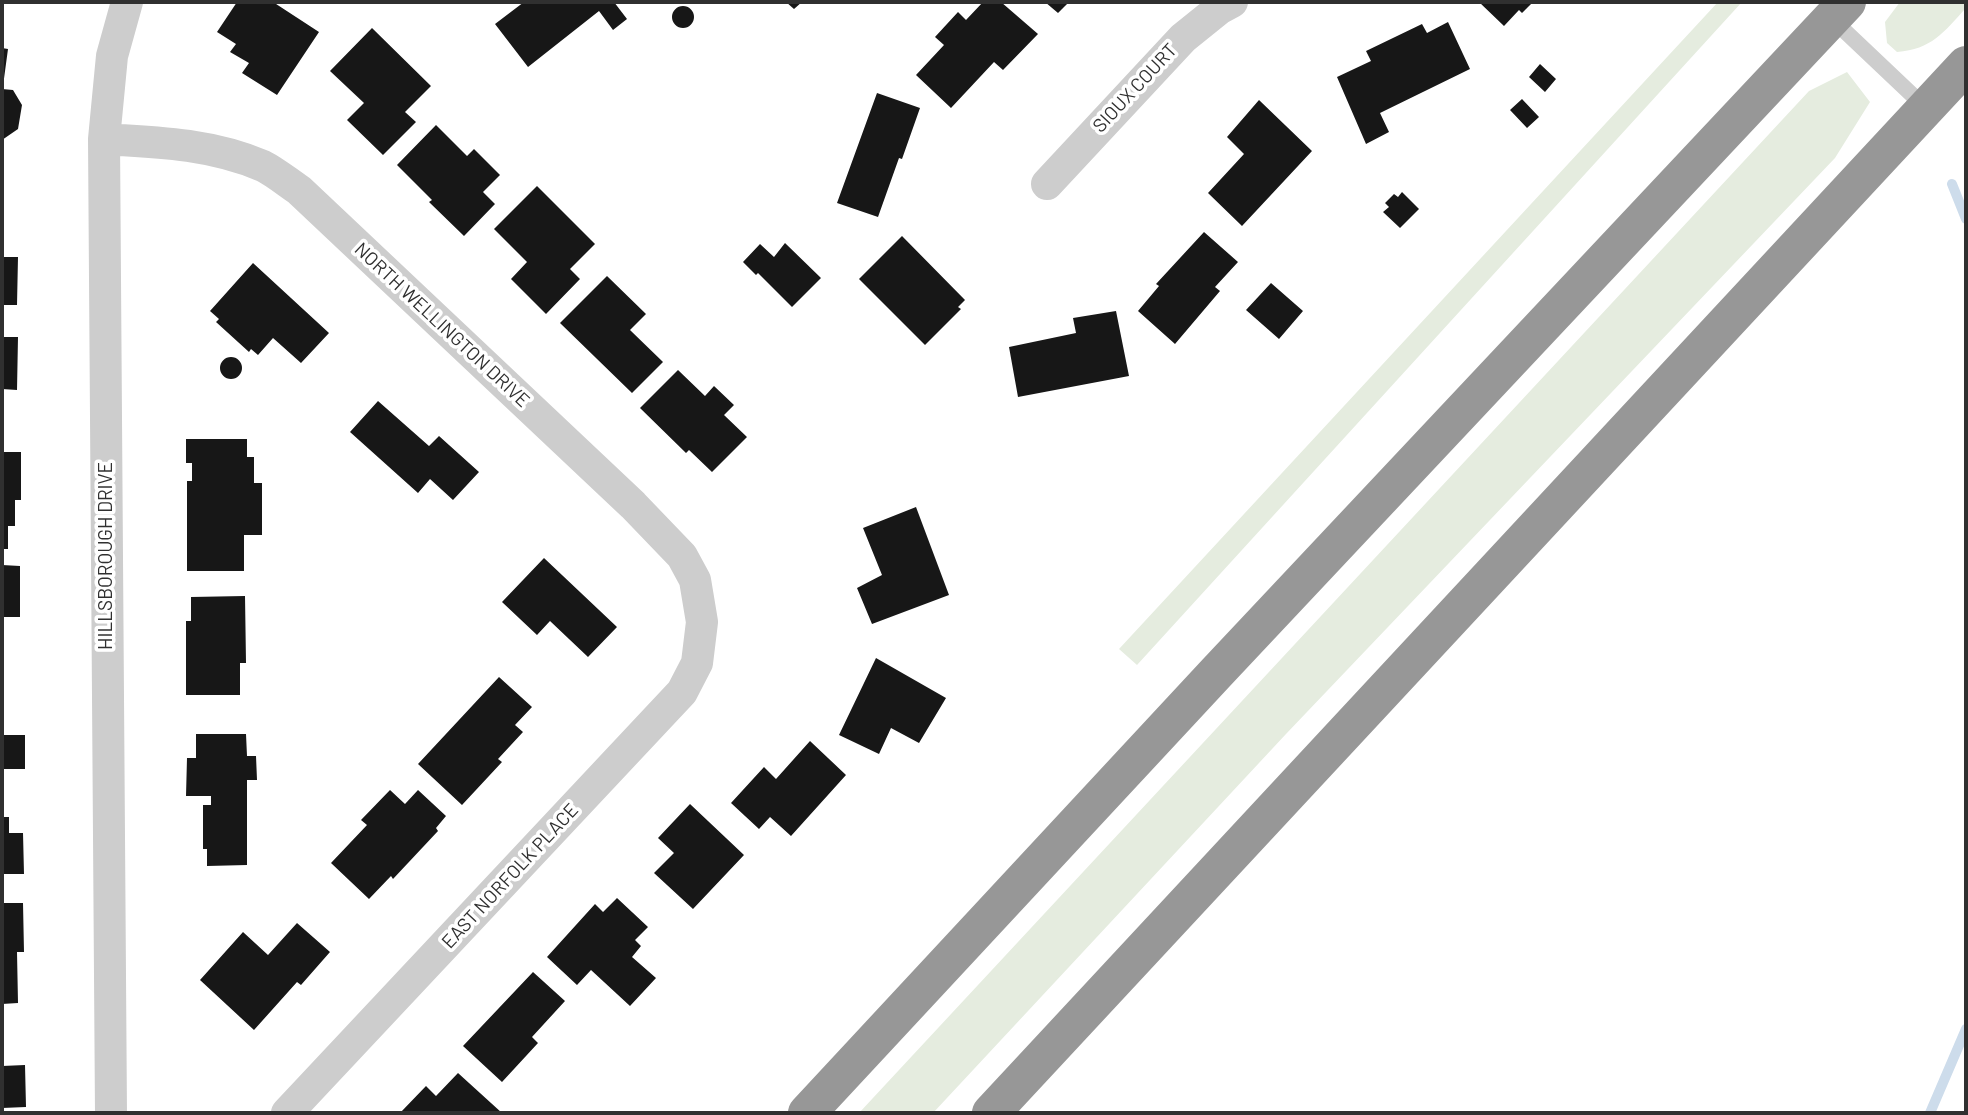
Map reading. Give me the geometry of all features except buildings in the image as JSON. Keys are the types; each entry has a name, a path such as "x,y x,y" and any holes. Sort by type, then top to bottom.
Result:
{"highway":[{"path":"807,1113 1226,662 1839,10"},
{"path":"991,1113 1966,65"}],"street":[{"name":"HILLSBOROUGH DRIVE","path":"111,1113 104,139 112,56 127,2"},
{"name":"SIOUX COURT","path":"1047,184 1183,38 1232,2"},
{"name":"NORTH WELLINGTON DRIVE","path":"104,139 178,143 227,154 264,167 299,190 633,505 682,556 695,580 702,622"},
{"name":"EAST NORFOLK PLACE","path":"287,1113 682,692 697,663 702,622"}],"lane":[{"path":"1839,10 1926,108"}],"shaded area":[{"path":"1718,2 1742,2 1137,665 1119,649"},
{"path":"1900,2 1966,2 1966,8 1936,38 1919,47 1897,52 1887,43 1885,22"},
{"path":"1847,72 1870,102 1835,158 1286,734 933,1113 859,1113 1809,91"}],"waterway":[{"path":"1952,184 1966,219"},
{"path":"1930,1113 1966,1029"}]}
